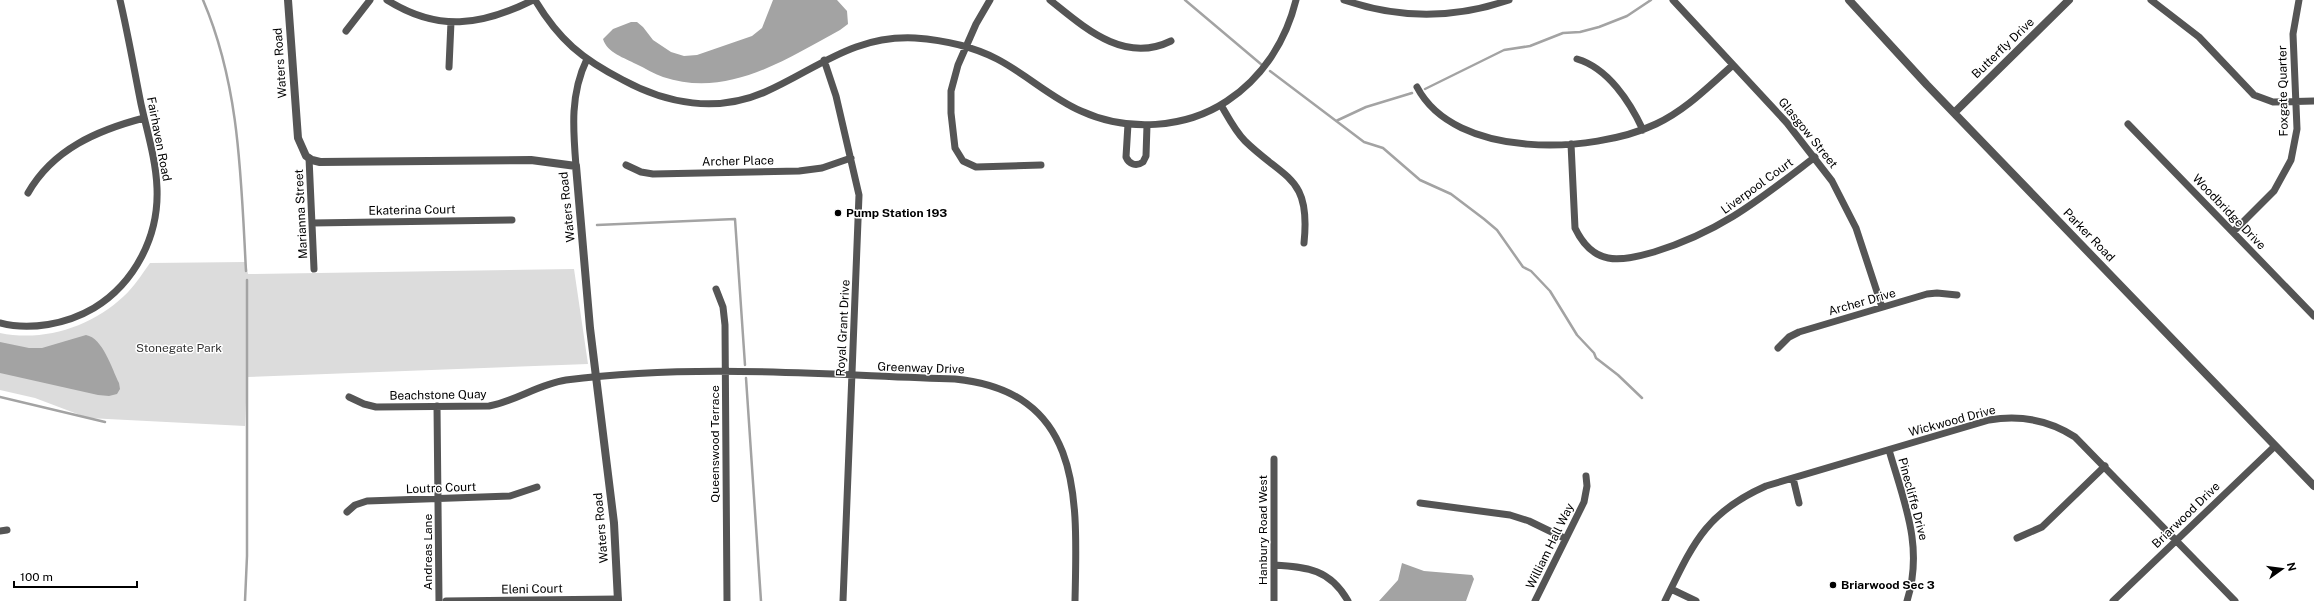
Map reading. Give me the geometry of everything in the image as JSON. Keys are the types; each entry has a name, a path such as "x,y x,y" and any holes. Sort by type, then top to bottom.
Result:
{"street":[{"name":"Fairhaven Road","path":"0,323 34,326 71,318 88,311 109,297 135,269 148,242 154,224 157,201 156,175 120,0"},
{"name":"Waters Road","path":"288,0 296,129 300,145 309,158 320,162 532,160 576,166 597,377 614,523 618,600"},
{"path":"346,31 370,0"},
{"path":"387,0 413,15 451,22 480,21 498,16 534,0 558,35 587,59 647,92 676,101 707,104 738,100 759,94 824,60 852,48 889,39 927,39 968,47 997,59 1080,111 1108,120 1128,124 1147,125 1189,118 1221,105 1242,90 1266,66 1286,32 1296,0"},
{"path":"990,0 976,24 968,47 958,65 951,91 951,114 956,152 963,161 976,167 1041,164"},
{"path":"1050,0 1091,32 1117,46 1129,49 1148,49 1171,41"},
{"path":"1344,0 1376,9 1421,15 1458,13 1481,9 1509,0"},
{"name":"Glasgow Street","path":"1674,0 1787,123 1815,157 1832,181 1856,228 1882,307"},
{"name":"Parker Road","path":"1849,0 1954,112 2314,486"},
{"name":"Butterfly Drive","path":"1954,112 2069,0"},
{"path":"2151,0 2199,37 2254,95 2272,102 2314,101"},
{"name":"Foxgate Quarter","path":"2233,232 2264,203 2284,176 2294,146 2297,102 2293,34 2299,0"},
{"path":"449,66 451,22"},
{"path":"576,166 574,125 575,93 587,59"},
{"path":"1577,59 1598,68 1621,93 1643,130"},
{"name":"Royal Grant Drive","path":"824,60 836,96 851,158 857,184 859,207 843,601"},
{"path":"1417,87 1425,100 1442,117 1468,130 1514,142 1571,144 1612,139 1643,130 1683,108 1733,64"},
{"path":"1221,105 1240,136 1286,173 1295,184 1303,200 1307,219 1304,243"},
{"path":"28,193 53,162 81,141 106,128 144,118"},
{"path":"1128,124 1126,157 1130,164 1137,165 1143,162 1146,156 1147,125"},
{"name":"Woodbridge Drive","path":"2128,124 2314,316"},
{"name":"Liverpool Court","path":"1571,144 1575,228 1580,239 1591,251 1607,258 1618,260 1632,258 1664,249 1706,233 1748,208 1815,157"},
{"name":"Marianna Street","path":"309,158 314,269"},
{"name":"Archer Place","path":"626,164 640,172 653,174 799,171 822,168 851,158"},
{"name":"Ekaterina Court","path":"312,223 512,220"},
{"name":"Queenswood Terrace","path":"716,289 723,307 726,370 728,601"},
{"name":"Archer Drive","path":"1778,348 1789,337 1799,332 1882,307 1927,294 1937,293 1957,295"},
{"name":"Greenway Drive","path":"597,377 664,372 726,370 978,382 1011,393 1038,414 1056,436 1063,450 1071,478 1076,529 1075,601"},
{"name":"Beachstone Quay","path":"349,397 364,404 376,407 497,404 559,382 597,377"},
{"name":"Andreas Lane","path":"437,406 439,601"},
{"name":"Wickwood Drive","path":"1665,601 1694,544 1722,511 1745,495 1766,486 1989,420 2021,418 2040,421 2069,433 2085,445 2235,601"},
{"name":"Briarwood Drive","path":"2113,601 2275,446"},
{"name":"Pinecliffe Drive","path":"1888,450 1914,538 1914,575 1908,601"},
{"name":"Hanbury Road West","path":"1274,459 1274,601"},
{"path":"2017,538 2042,527 2105,466"},
{"name":"William Hall Way","path":"1535,601 1564,538 1584,502 1587,486 1586,476"},
{"path":"1793,478 1799,503"},
{"name":"Loutro Court","path":"347,512 355,505 367,502 510,496 537,487"},
{"path":"1420,503 1510,515 1529,521 1564,538"},
{"path":"1274,565 1305,566 1317,571 1338,586 1348,601"},
{"path":"1671,589 1696,601"},
{"name":"Eleni Court","path":"446,601 618,600"}],"green space":[{"name":"Stonegate Park","path":"246,262 248,274 574,269 588,364 247,377 245,426 88,418 35,398 0,390 0,333 33,335 66,330 82,324 111,307 124,296 135,285 150,263"}],"shaded area":[{"path":"773,0 837,0 847,11 848,24 799,53 756,73 710,83 687,82 660,76 612,51 605,44 603,39 613,29 631,22 637,22 653,40 671,52 684,56 697,55 752,36 762,28"},
{"path":"86,335 92,337 97,342 106,355 119,383 120,389 117,394 109,396 98,395 0,373 0,342 29,348 42,348"},
{"path":"1402,563 1424,571 1472,575 1474,579 1466,601 1379,601 1398,580"}],"waterway":[{"path":"203,0 225,66 232,99 240,168 246,271"},
{"path":"1185,0 1262,65"},
{"path":"1425,89 1504,50 1530,46 1563,33 1580,32 1599,27 1627,16 1651,0"},
{"path":"1270,71 1364,142 1383,148 1420,180 1451,194 1497,230 1523,267 1531,271 1550,291 1577,335 1594,353 1596,358 1618,375 1642,398"},
{"path":"1336,121 1366,107 1412,93"},
{"path":"597,225 735,219 745,365"},
{"path":"245,601 247,556 247,280"},
{"path":"746,378 761,601"},
{"path":"0,397 105,422"}],"place":[{"name":"Pump Station 193","path":"838,213"},
{"name":"Briarwood Sec 3","path":"1833,585"}]}
